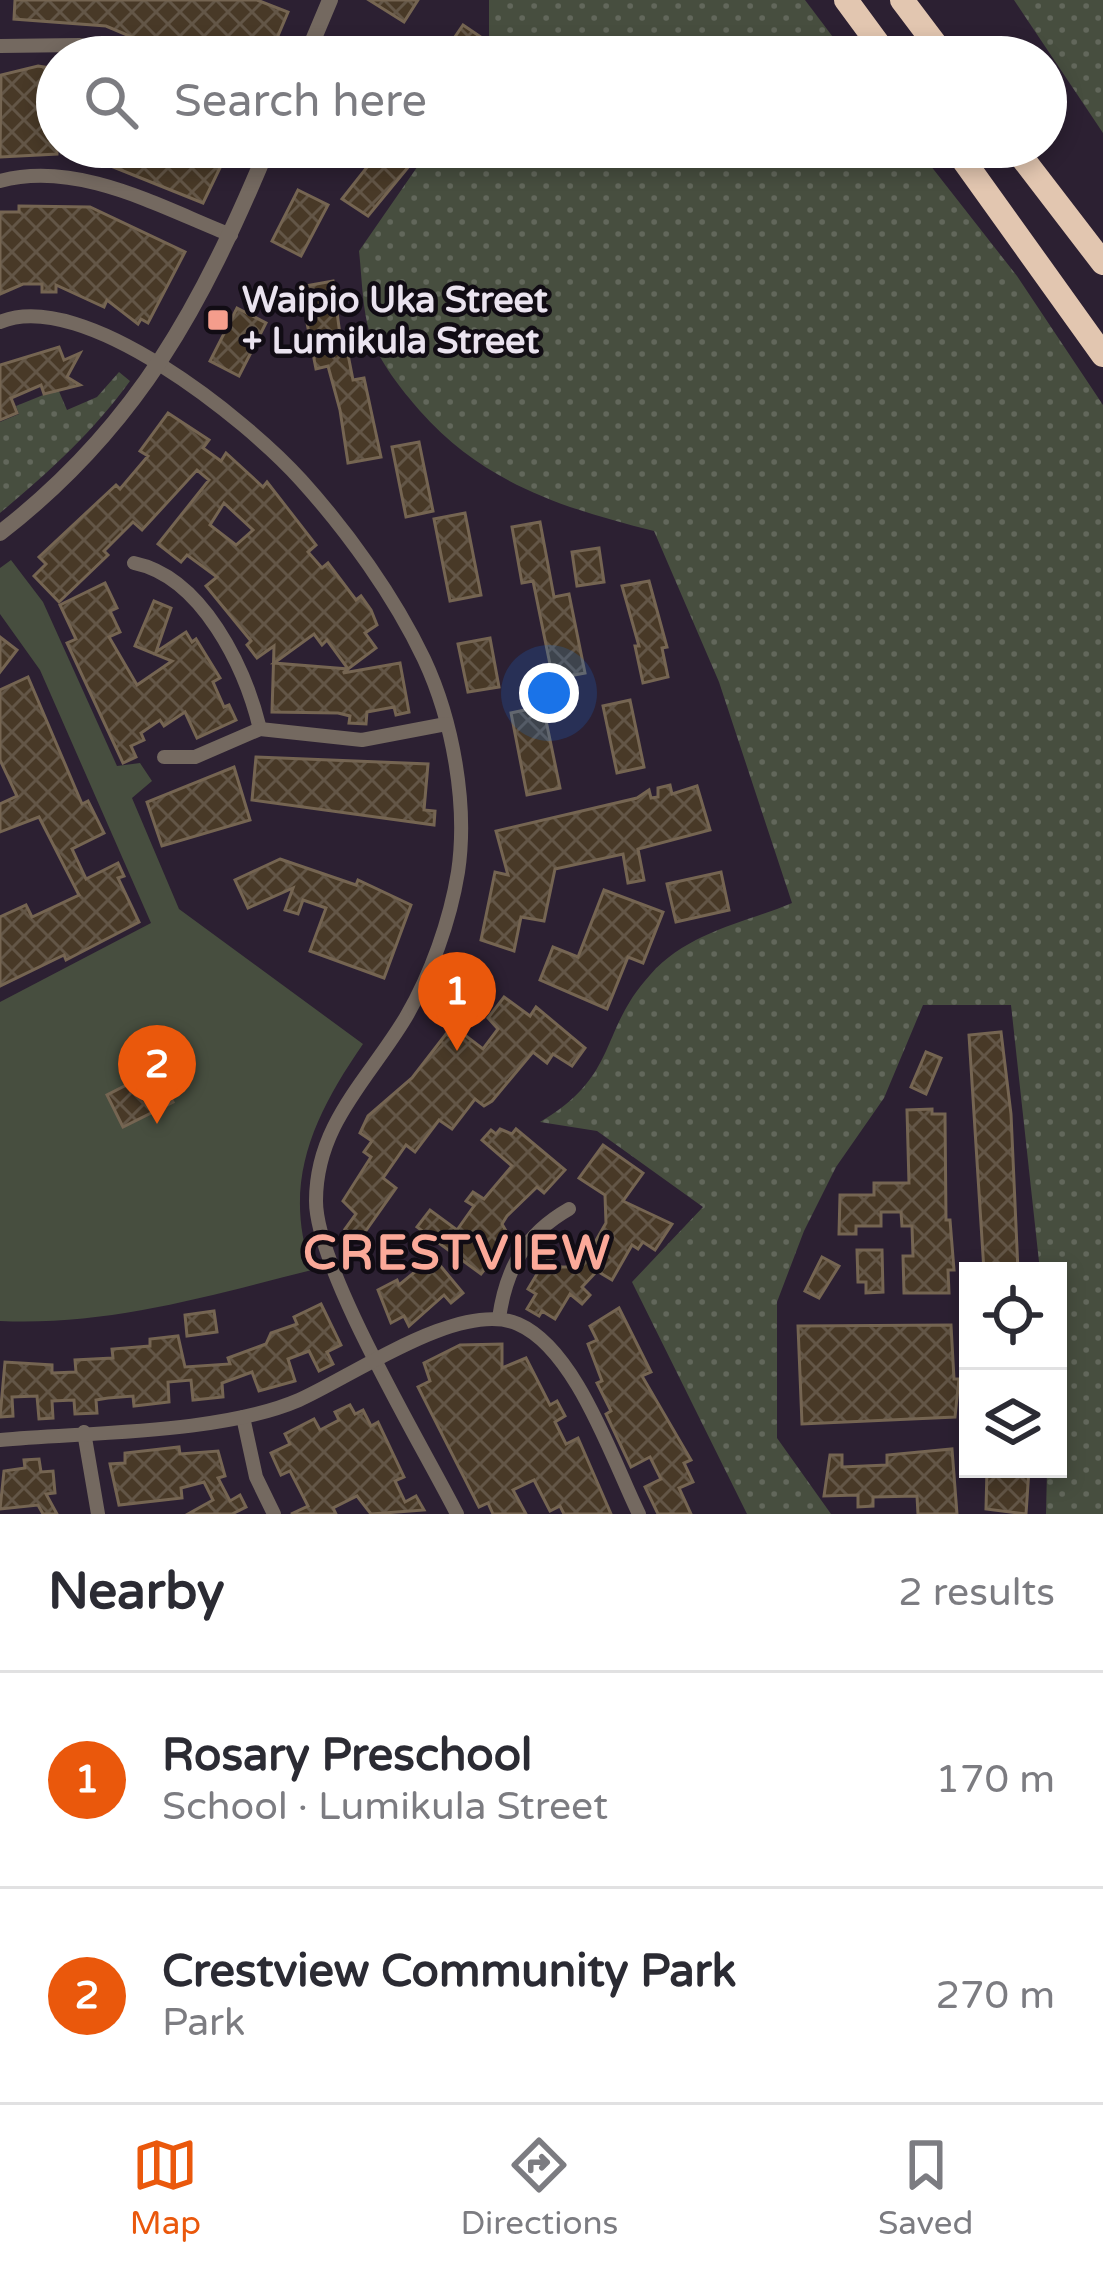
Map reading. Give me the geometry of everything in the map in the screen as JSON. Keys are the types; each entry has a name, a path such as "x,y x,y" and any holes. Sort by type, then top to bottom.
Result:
{"highway":[{"path":"846,0 873,36"},
{"path":"902,0 930,36"},
{"path":"969,168 1103,355"},
{"path":"1030,168 1103,263"}],"street":[{"path":"314,36 327,1"},
{"path":"0,46 36,46"},
{"path":"0,533 89,457 160,368 231,235 259,168"},
{"path":"0,181 42,176 96,183 231,235"},
{"path":"0,322 33,316 89,326 160,368 279,457 322,505 414,638 446,724 458,788 460,844 451,902 415,1000 335,1120 318,1173 316,1204 325,1250 457,1514"},
{"path":"134,563 170,576 187,592 242,674 260,729"},
{"path":"164,757 195,757 260,729 362,740 446,724"},
{"path":"499,1318 507,1276 519,1252 544,1224 568,1210"},
{"path":"0,1440 243,1417 296,1401 455,1324 499,1318 520,1324 556,1352 639,1514"},
{"path":"243,1417 256,1477 274,1514"},
{"path":"84,1432 98,1514"}],"green space":[{"path":"489,0 805,0 832,36 489,36"},
{"path":"1014,0 1103,0 1103,133 1067,79 1067,36 1038,36"},
{"path":"416,168 932,168 1017,276 1103,405 1103,1514 1046,1514 1047,1478 1067,1478 1067,1262 1039,1262 1011,1005 923,1005 884,1098 836,1167 804,1231 777,1302 777,1438 831,1514 747,1514 632,1282 703,1207 597,1131 540,1122 584,1087 634,996 665,960 698,939 792,903 719,682 654,531 527,490 471,457 420,411 391,375 365,314 359,251"},
{"path":"119,372 130,381 101,417 0,513 0,422 19,414 16,406 58,389 67,410 97,397"},
{"path":"11,560 43,602 117,766 140,763 152,781 132,798 179,909 363,1044 330,1097 308,1151 300,1208 312,1270 119,1314 0,1321 0,1002 151,923 40,670 0,614 0,568"}],"building":[{"path":"15,0 257,0 288,12 278,36 130,36 106,26 14,19"},
{"path":"369,0 418,0 404,22"},
{"path":"463,25 479,36 456,36"},
{"path":"36,66 36,155 0,157 1,75"},
{"path":"116,168 220,168 203,203"},
{"path":"366,168 408,168 368,216 342,199"},
{"path":"298,190 328,205 301,256 272,241"},
{"path":"19,206 90,207 185,252 148,323 141,319 138,324 107,300 104,307 56,285 56,292 42,292 42,284 23,284 0,294 0,212 19,212"},
{"path":"333,281 340,335 344,334 353,380 364,378 381,457 348,463 328,366 316,369 300,287"},
{"path":"237,308 266,323 239,376 210,361"},
{"path":"59,347 64,360 80,353 67,377 80,385 44,394 41,385 11,398 17,413 0,420 0,365"},
{"path":"168,413 209,440 203,448 221,461 226,453 263,487 267,482 316,545 308,552 322,568 328,563 356,600 361,596 377,625 365,633 376,648 343,673 400,663 409,712 396,715 394,707 367,712 366,724 349,723 350,716 338,713 272,712 274,646 257,658 247,645 251,641 206,586 217,577 187,555 181,562 158,544 209,480 197,470 142,530 133,522 104,551 108,555 59,602 34,576 46,564 39,557 116,485 120,489 148,456 140,451","holes":["224,503 253,530 236,545 210,525","314,634 322,645 327,640 348,669 274,663"]},
{"path":"419,442 433,511 406,517 392,447"},
{"path":"465,513 481,595 450,601 434,519"},
{"path":"540,522 554,597 569,594 585,673 553,679 533,581 522,583 512,527"},
{"path":"599,548 604,582 577,586 572,552"},
{"path":"649,581 667,647 662,648 668,677 643,683 635,646 639,646 622,586"},
{"path":"105,583 117,608 110,611 120,632 109,637 137,685 172,661 135,646 154,601 171,608 156,652 186,632 192,642 196,639 220,678 213,682 224,707 229,705 236,720 197,738 185,712 164,726 160,720 141,733 144,740 131,746 136,757 123,763 67,643 76,639 60,605"},
{"path":"0,637 17,650 0,672"},
{"path":"490,638 499,687 468,692 458,644"},
{"path":"28,677 82,804 88,801 104,833 72,849 86,879 118,863 124,876 118,878 139,922 66,960 64,955 0,986 0,917 26,905 32,917 79,895 39,817 0,832 0,804 17,796 0,760 0,690"},
{"path":"630,700 644,767 617,773 603,706"},
{"path":"543,706 560,788 527,795 511,713"},
{"path":"256,757 428,764 424,810 435,811 434,825 252,800"},
{"path":"234,767 250,820 162,846 147,802"},
{"path":"670,785 672,794 697,786 710,830 638,849 644,880 628,883 623,854 555,869 544,921 521,917 514,951 481,940 495,872 508,875 496,831 637,798 649,790 651,798 658,797 658,788"},
{"path":"280,859 356,885 358,880 411,905 384,978 310,951 326,908 303,900 298,914 285,910 293,888 248,908 235,880"},
{"path":"721,872 729,910 676,922 667,884"},
{"path":"604,890 663,912 643,963 628,957 607,1009 540,980 553,947 578,957"},
{"path":"504,997 530,1016 536,1007 585,1048 572,1066 553,1054 547,1063 533,1052 492,1101 484,1106 475,1099 452,1129 439,1120 415,1152 406,1145 383,1178 396,1188 360,1239 345,1229 356,1214 343,1201 371,1157 364,1152 372,1141 360,1133 368,1116 412,1078 446,1034 451,1037 457,1029 483,1049 498,1029 488,1018"},
{"path":"1001,1032 1011,1114 1018,1262 983,1262 969,1035"},
{"path":"926,1052 941,1058 926,1094 911,1087"},
{"path":"156,1070 173,1102 123,1127 107,1095"},
{"path":"932,1109 932,1114 945,1114 946,1220 950,1220 954,1270 948,1270 949,1293 904,1293 903,1256 913,1256 912,1226 902,1226 901,1212 881,1212 881,1226 856,1226 856,1234 839,1234 840,1195 874,1195 874,1183 909,1183 907,1110"},
{"path":"500,1129 512,1134 516,1129 565,1170 544,1193 537,1187 507,1216 502,1224 510,1238 481,1274 417,1227 430,1210 457,1230 474,1206 466,1201 473,1192 484,1199 512,1166 482,1140 491,1130 496,1134"},
{"path":"603,1145 643,1173 623,1201 672,1224 655,1250 643,1242 638,1249 632,1245 612,1280 597,1271 582,1287 590,1295 582,1304 570,1294 555,1319 542,1311 539,1316 527,1309 536,1294 528,1289 540,1269 549,1258 559,1267 567,1267 575,1258 582,1265 606,1223 605,1195 579,1178"},
{"path":"857,1250 882,1250 883,1292 866,1293 866,1282 858,1282"},
{"path":"433,1257 463,1293 451,1303 444,1295 409,1326 404,1316 391,1323 378,1290 397,1280 399,1285"},
{"path":"822,1257 839,1266 819,1298 805,1291"},
{"path":"321,1304 341,1345 327,1352 333,1364 319,1371 309,1351 288,1359 295,1381 259,1391 252,1372 222,1383 223,1397 193,1400 191,1380 168,1382 169,1402 134,1406 133,1396 108,1398 96,1400 97,1413 75,1414 74,1400 52,1401 53,1418 39,1419 37,1396 12,1397 13,1416 0,1417 5,1362 52,1365 52,1373 76,1372 75,1360 113,1358 112,1349 150,1346 150,1339 178,1336 185,1367 230,1364 228,1358 266,1344 271,1333 297,1324 294,1317"},
{"path":"619,1308 651,1372 642,1376 691,1460 684,1463 693,1482 679,1488 691,1514 658,1514 645,1487 661,1479 650,1457 631,1467 606,1414 611,1411 597,1383 602,1381 588,1344 597,1340 590,1326"},
{"path":"214,1311 217,1332 187,1336 185,1315"},
{"path":"951,1325 954,1379 959,1379 955,1417 802,1424 798,1326"},
{"path":"502,1344 502,1368 526,1358 550,1405 557,1401 565,1416 555,1422 566,1444 578,1438 611,1514 564,1514 560,1506 550,1511 534,1480 513,1490 526,1514 493,1514 488,1503 479,1507 418,1387 430,1381 424,1363 460,1345"},
{"path":"350,1405 355,1414 363,1410 371,1426 378,1422 404,1477 395,1481 405,1502 416,1496 424,1510 371,1514 357,1496 333,1508 336,1514 291,1514 308,1506 290,1471 281,1475 271,1453 290,1444 285,1434 314,1419 320,1430 339,1420 335,1412"},
{"path":"179,1447 180,1454 218,1451 225,1476 218,1478 230,1501 240,1495 246,1507 232,1514 188,1514 213,1500 204,1482 181,1488 182,1498 119,1505 110,1464 125,1463 125,1453"},
{"path":"952,1449 957,1514 918,1514 917,1496 873,1497 873,1506 858,1507 858,1495 824,1496 830,1455 842,1455 842,1467 887,1465 887,1455"},
{"path":"39,1459 41,1472 53,1471 55,1493 46,1494 57,1514 43,1514 38,1505 0,1509 4,1471 25,1468 24,1460"},
{"path":"987,1478 1028,1478 1026,1514 986,1509"}],"place":[{"name":"Waipio Uka Street + Lumikula Street","path":"218,320"},
{"name":"Rosary Preschool","path":"457,1051"},
{"name":"Crestview Community Park","path":"157,1124"}],"district":[{"name":"CRESTVIEW","path":"458,1252"}]}
